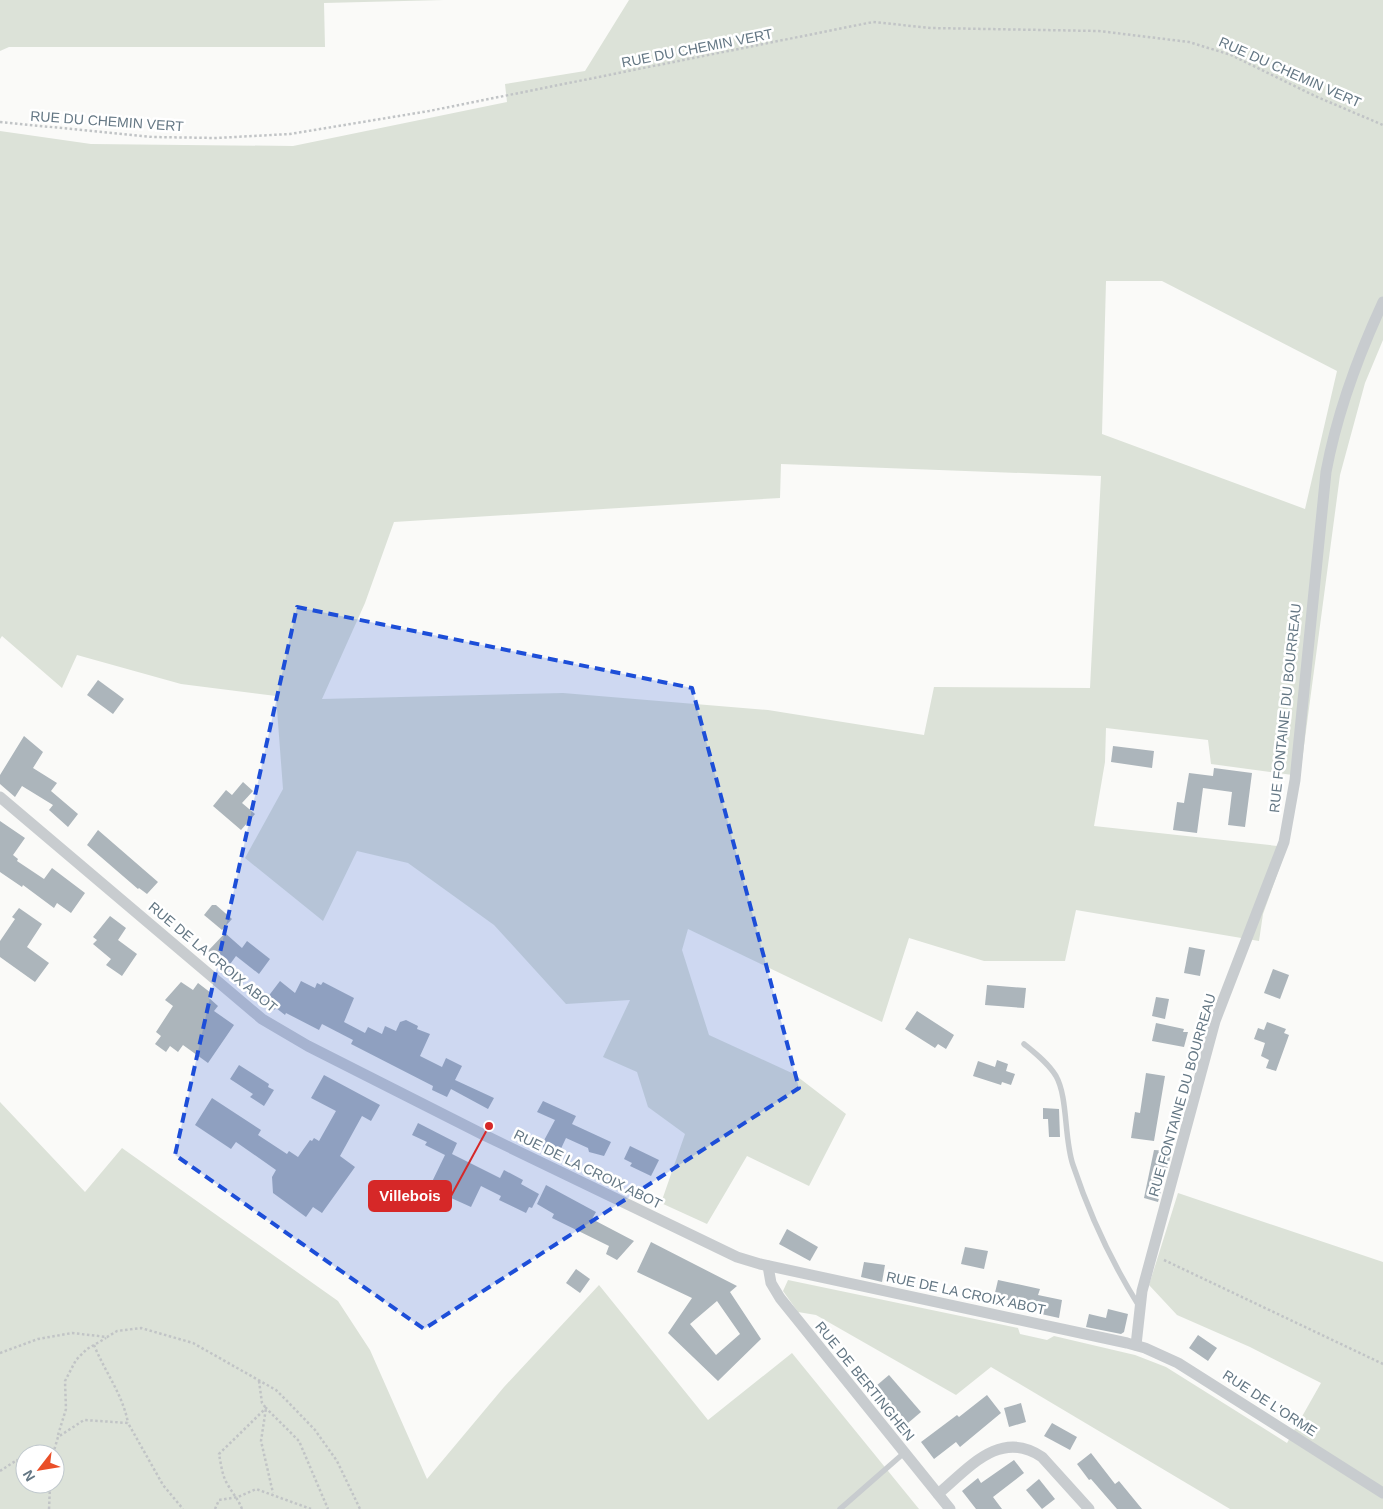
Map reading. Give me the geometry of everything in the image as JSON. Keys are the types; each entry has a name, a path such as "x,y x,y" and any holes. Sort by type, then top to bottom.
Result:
{"street":[{"name":"RUE FONTAINE DU BOURREAU","path":"1136,1345 1140,1308 1217,1013 1284,842 1295,780 1327,465 1344,400 1383,302"},
{"name":"RUE DE LA CROIX ABOT","path":"0,797 239,1001 280,1030 482,1134 715,1247 737,1257 768,1266 1136,1345"},
{"name":"RUE DE BERTINGHEN","path":"768,1266 776,1293 950,1509"},
{"name":"RUE DE L'ORME","path":"1136,1345 1178,1363 1383,1493"},
{"path":"938,1494 992,1451 1016,1446 1032,1450 1042,1457 1090,1509"}],"lane":[{"path":"1024,1044 1047,1065 1059,1082 1066,1138 1073,1164 1116,1265 1140,1308"},
{"path":"840,1509 904,1453"}],"path":[{"name":"RUE DU CHEMIN VERT","path":"0,122 154,137 216,138 290,134 448,107 874,22 931,28 1099,31 1189,42 1231,55 1315,96 1383,125"},
{"path":"1153,1255 1383,1364"},
{"path":"56,1444 66,1409 65,1381 76,1360 94,1345 117,1331 141,1328 193,1343 276,1390 315,1430 337,1461 360,1509"},
{"path":"0,1353 38,1339 72,1333 107,1337"},
{"path":"94,1345 104,1370 125,1407 128,1423 163,1485 184,1509"},
{"path":"259,1380 262,1403 299,1440 328,1509"},
{"path":"266,1408 261,1441 273,1493"},
{"path":"242,1509 238,1497 227,1485 222,1473 219,1454 266,1408"},
{"path":"58,1437 84,1420 128,1423"},
{"path":"0,1470 15,1461"},
{"path":"215,1509 219,1500 238,1497 256,1489 273,1493 311,1509"},
{"path":"49,1509 50,1494"}],"highlighted area":[{"path":"297,607 692,688 799,1088 424,1329 175,1155"}],"shaded area":[{"path":"0,0 444,0 324,3 325,47 9,47 0,51"},
{"path":"629,0 1383,0 1383,340 1365,383 1340,475 1300,776 1211,764 1208,740 1106,728 1105,762 1094,826 1287,847 1263,914 1259,941 1076,910 1065,961 984,961 909,938 882,1022 688,929 682,950 709,1035 794,1074 846,1114 809,1186 747,1156 707,1224 661,1203 685,1134 648,1107 637,1072 603,1057 630,1000 566,1004 494,925 408,863 357,851 323,921 245,858 283,789 276,696 181,684 77,655 62,688 2,636 0,639 0,131 91,144 293,146 507,102 505,84 585,71","holes":["1106,281 1162,281 1337,371 1305,509 1102,434","781,464 1101,476 1090,688 934,687 924,735 768,710 563,693 322,699 365,603 394,522 780,498"]},
{"path":"0,1102 85,1192 122,1148 338,1301 370,1350 427,1479 504,1387 599,1285 708,1420 792,1353 919,1509 0,1509"},
{"path":"1178,1193 1383,1262 1383,1509 1230,1509 991,1367 956,1395 816,1315 798,1312 783,1291 788,1280 1018,1328 1020,1334 1047,1340 1054,1336 1135,1355 1166,1367 1287,1443 1321,1383 1250,1347 1177,1315 1149,1285"}],"building":[{"path":"98,680 124,699 113,714 87,695"},
{"path":"24,736 43,752 33,768 57,783 51,791 78,814 68,827 49,810 53,805 22,786 15,797 0,784 0,775"},
{"path":"1113,746 1154,751 1152,768 1111,762"},
{"path":"1214,768 1252,773 1245,827 1228,825 1232,792 1203,788 1197,833 1173,830 1177,802 1184,803 1189,773 1213,776"},
{"path":"243,782 253,791 242,803 255,814 241,830 213,806 226,790 232,795"},
{"path":"0,821 25,838 13,855 18,859 17,861 44,879 52,868 85,893 71,913 57,903 54,908 23,885 22,887 0,872"},
{"path":"98,830 158,882 147,894 138,889 87,845"},
{"path":"212,905 216,905 232,919 222,930 204,915"},
{"path":"19,908 42,924 27,947 49,963 35,982 0,957 0,941 15,919 12,917"},
{"path":"110,916 126,928 118,940 137,954 122,976 106,965 111,959 93,944 97,940 93,937"},
{"path":"225,933 242,948 247,941 270,959 259,974 236,956 228,967 208,951"},
{"path":"1189,947 1205,950 1200,976 1184,973"},
{"path":"1273,969 1289,975 1280,999 1264,993"},
{"path":"280,981 295,993 301,981 315,988 317,983 321,985 323,982 354,998 344,1022 365,1033 368,1027 382,1034 385,1026 396,1031 400,1022 406,1020 418,1026 417,1029 430,1034 420,1056 442,1067 446,1058 462,1066 455,1080 494,1098 488,1109 451,1089 447,1097 432,1090 433,1086 351,1044 353,1040 322,1024 319,1030 286,1013 285,1015 276,1008 274,1010 264,1002"},
{"path":"181,982 193,990 198,983 211,993 208,997 218,1006 214,1011 234,1025 208,1063 183,1045 178,1052 170,1046 166,1052 155,1044 161,1036 156,1032 173,1006 165,1000"},
{"path":"987,985 1026,988 1024,1008 985,1005"},
{"path":"1156,997 1169,999 1165,1019 1152,1016"},
{"path":"917,1011 954,1035 946,1049 938,1044 935,1048 905,1029"},
{"path":"1267,1022 1286,1029 1284,1033 1289,1035 1276,1071 1266,1068 1269,1060 1261,1056 1265,1043 1254,1039 1258,1028 1264,1030"},
{"path":"1156,1023 1184,1029 1183,1032 1188,1032 1184,1047 1152,1041"},
{"path":"997,1060 1008,1064 1006,1071 1015,1074 1011,1085 1002,1082 1001,1085 973,1076 978,1061 995,1067"},
{"path":"239,1065 269,1084 268,1087 274,1090 264,1106 250,1097 253,1094 230,1079"},
{"path":"1146,1073 1165,1076 1154,1141 1131,1138 1135,1112 1140,1113"},
{"path":"324,1075 380,1105 371,1121 362,1116 340,1156 355,1167 322,1213 313,1207 306,1217 273,1193 272,1177 276,1170 236,1142 231,1149 195,1125 212,1098 261,1130 258,1135 287,1154 289,1151 298,1157 310,1140 312,1141 314,1138 319,1141 336,1111 311,1098"},
{"path":"543,1101 576,1116 572,1124 611,1142 604,1156 589,1152 588,1148 566,1138 558,1155 541,1146 555,1120 537,1112"},
{"path":"1043,1108 1059,1109 1060,1137 1049,1137 1048,1119 1043,1119"},
{"path":"418,1123 457,1143 452,1154 500,1178 504,1170 523,1180 521,1184 539,1194 532,1208 529,1207 526,1213 499,1200 501,1196 481,1186 471,1207 429,1188 445,1155 425,1145 427,1142 412,1135"},
{"path":"630,1146 659,1160 651,1176 630,1166 632,1163 624,1159"},
{"path":"1154,1150 1172,1151 1158,1202 1144,1198"},
{"path":"546,1185 596,1212 592,1219 634,1241 617,1260 606,1254 609,1246 552,1218 554,1214 537,1204"},
{"path":"787,1229 818,1247 810,1261 779,1244"},
{"path":"651,1242 737,1286 730,1292 761,1339 718,1381 668,1333 692,1298 637,1272","holes":["717,1301 740,1334 716,1355 690,1324"]},
{"path":"965,1247 988,1251 984,1269 961,1264"},
{"path":"864,1262 885,1265 882,1282 861,1277"},
{"path":"576,1269 590,1279 580,1293 566,1283"},
{"path":"998,1280 1040,1289 1038,1295 1062,1300 1059,1318 1041,1314 1042,1308 994,1297"},
{"path":"1108,1309 1128,1314 1124,1332 1121,1334 1086,1327 1089,1314 1106,1318"},
{"path":"1198,1335 1217,1348 1208,1361 1189,1348"},
{"path":"889,1375 921,1412 908,1423 876,1386"},
{"path":"987,1395 1001,1413 960,1447 956,1442 934,1459 921,1442 957,1415 959,1417"},
{"path":"1021,1403 1026,1422 1009,1427 1004,1408"},
{"path":"1052,1423 1077,1437 1070,1450 1044,1436"},
{"path":"1091,1453 1115,1484 1119,1481 1142,1509 1117,1509 1091,1479 1089,1480 1077,1464"},
{"path":"1014,1460 1024,1473 993,1497 1002,1509 976,1509 962,1491 978,1478 981,1483"},
{"path":"1039,1479 1055,1499 1042,1509 1026,1490"}],"place":[{"name":"Villebois","path":"489,1126"}]}
